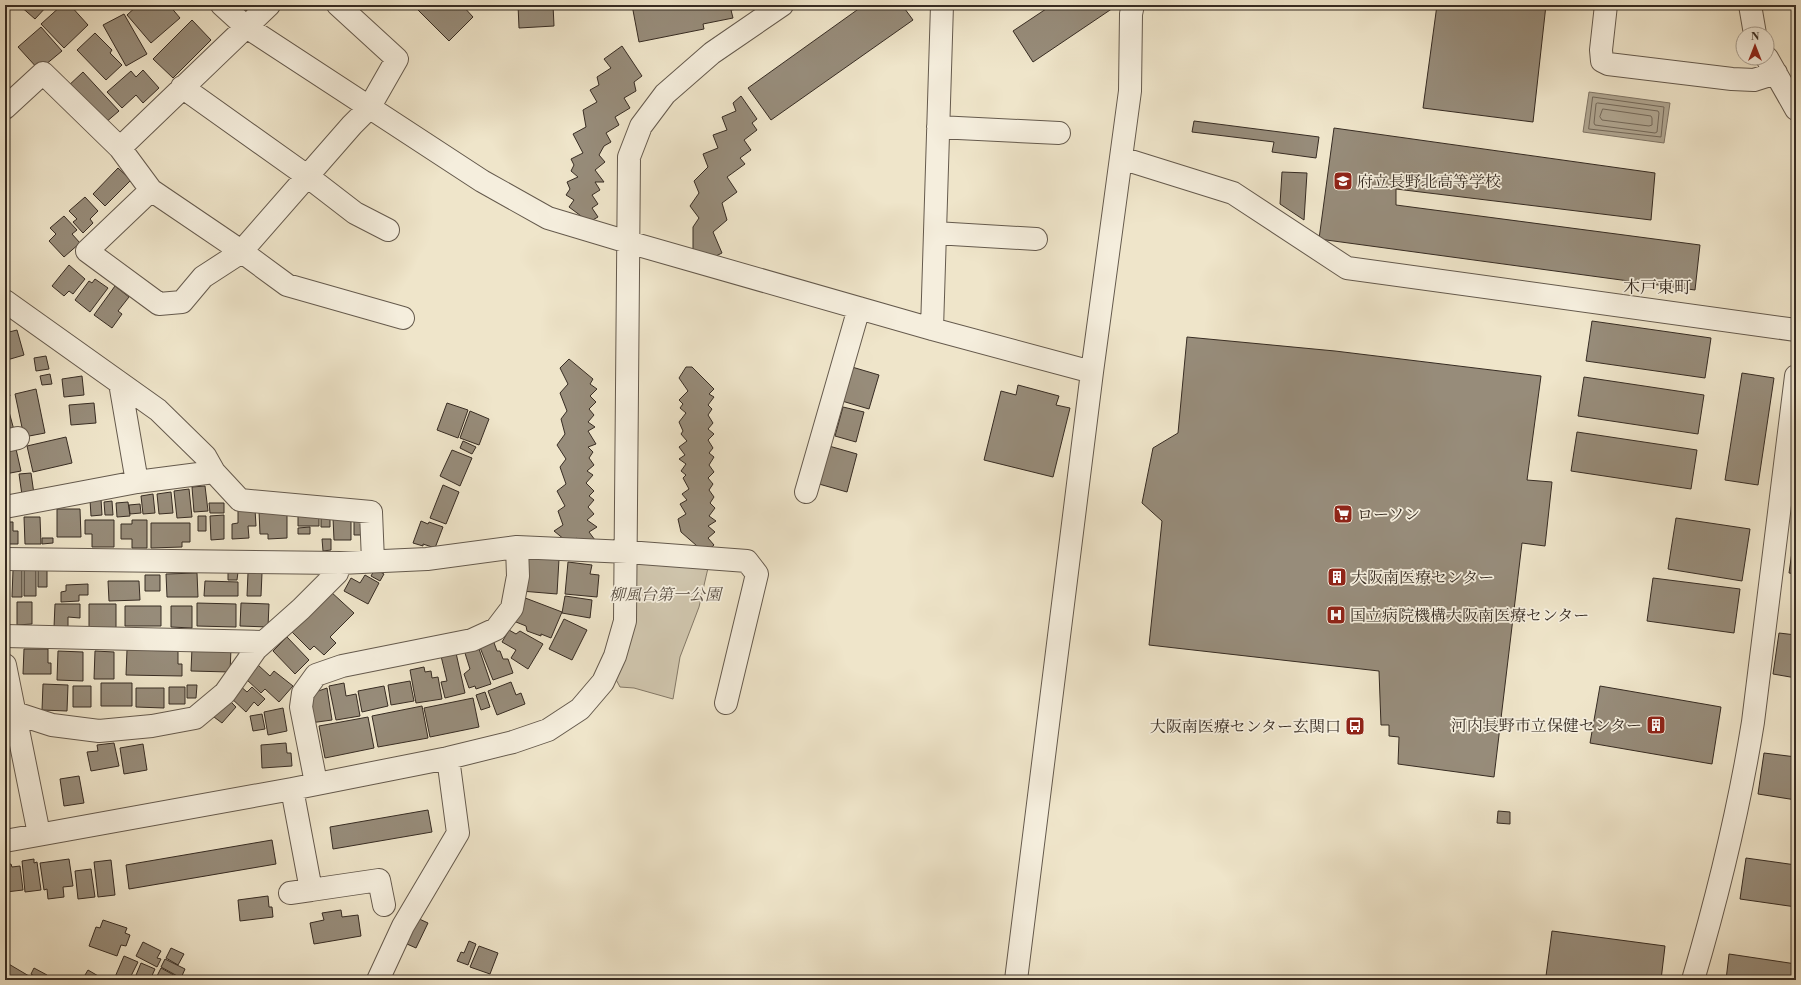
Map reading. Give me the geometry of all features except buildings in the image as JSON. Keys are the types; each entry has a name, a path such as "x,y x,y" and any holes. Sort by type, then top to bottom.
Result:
{"street":[{"path":"222,5 245,26 369,108 482,181 548,218 932,329 1092,372"},
{"path":"120,148 245,26 269,5"},
{"path":"151,190 87,251 159,304 182,302 203,277 241,252 352,124 369,108 397,58 338,5"},
{"path":"5,841 292,789 316,783 448,758 513,742 548,730 580,708 603,682 615,656 626,621 629,157 641,126 665,94 712,53 782,5"},
{"path":"932,329 942,5"},
{"path":"1016,980 1092,372 1130,91 1131,14 1133,5"},
{"path":"1606,5 1601,50 1602,61 1608,64 1754,80 1771,66 1796,109"},
{"path":"1750,5 1750,14 1754,26"},
{"path":"5,108 43,73 120,148 151,190 287,285 403,318"},
{"path":"182,87 307,176 355,213 388,230"},
{"path":"938,127 1059,133"},
{"path":"1121,158 1233,193 1347,268 1796,330"},
{"path":"935,233 1036,238"},
{"path":"5,301 42,329 158,410 205,456 214,472 240,500 371,512 373,561"},
{"path":"806,492 859,308"},
{"path":"1694,980 1721,881 1746,764 1753,722 1796,376"},
{"path":"120,383 137,482"},
{"path":"5,507 137,482 214,472"},
{"path":"316,783 301,707 303,693 316,675 342,666 472,640 496,629 512,608 518,576 517,547"},
{"path":"5,559 340,563 427,559 517,547 627,552 747,561 757,574 726,703"},
{"path":"12,723 99,731 152,726 195,718 225,693 256,649 301,609 337,573 340,563"},
{"path":"5,636 263,642"},
{"path":"5,666 12,723 39,834"},
{"path":"378,980 403,926 458,833 448,758"},
{"path":"292,789 300,892 379,880 384,905"}],"green space":[{"name":"柳風台第一公園","path":"630,554 708,568 699,607 680,657 673,699 634,688 620,687 612,672"}],"water":[{"path":"1589,92 1670,103 1664,143 1583,132"}],"place":[{"name":"府立長野北高等学校","path":"1343,181"},
{"name":"ローソン","path":"1343,514"},
{"name":"大阪南医療センター","path":"1337,577"},
{"name":"国立病院機構大阪南医療センター","path":"1336,615"},
{"name":"河内長野市立保健センター","path":"1656,725"},
{"name":"大阪南医療センター玄関口","path":"1355,726"}],"district":[{"name":"木戸東町","path":"1657,287"}]}
